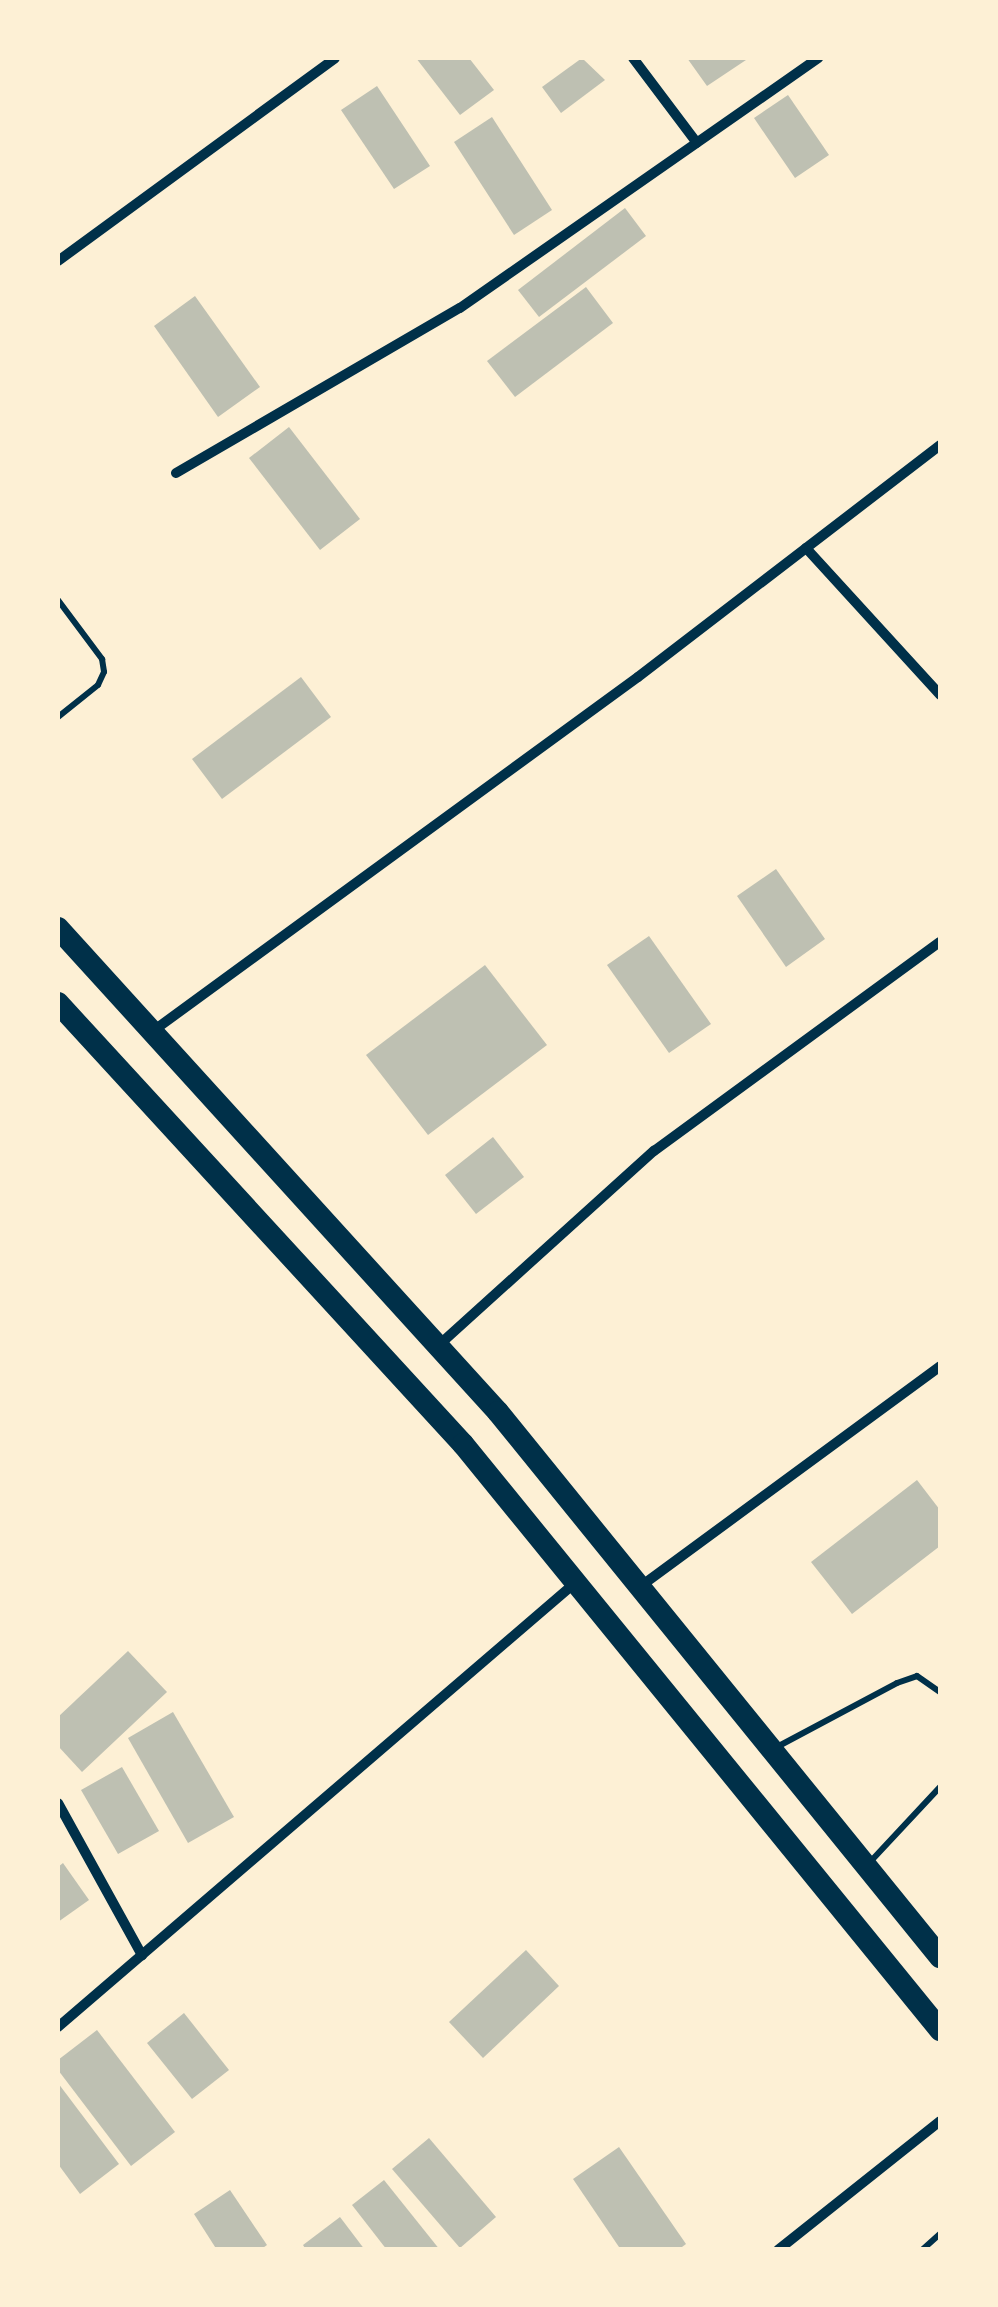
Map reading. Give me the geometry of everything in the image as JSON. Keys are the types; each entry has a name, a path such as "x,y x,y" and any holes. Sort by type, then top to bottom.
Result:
{"highway":[{"path":"58,928 439,1345 940,1957"},
{"path":"58,1003 464,1444 940,2030"}],"street":[{"path":"58,261 336,58"},
{"path":"632,58 698,143"},
{"path":"176,473 460,308 819,58"},
{"path":"152,1031 940,446"},
{"path":"806,548 940,695"},
{"path":"439,1345 669,1138 940,942"},
{"path":"640,1586 940,1366"},
{"path":"58,2028 576,1582"},
{"path":"58,1803 142,1955"},
{"path":"778,2250 940,2121"}],"lane":[{"path":"58,600 102,659 104,672 98,685 58,717"},
{"path":"772,1749 896,1683 918,1676 940,1692"},
{"path":"866,1865 940,1787"},
{"path":"922,2250 940,2234"}],"building":[{"path":"416,58 469,58 494,90 460,115"},
{"path":"582,58 605,80 561,113 542,87"},
{"path":"687,58 749,58 707,86"},
{"path":"377,86 430,166 394,189 341,110"},
{"path":"788,95 829,155 795,178 754,118"},
{"path":"492,117 552,210 514,235 454,142"},
{"path":"625,208 646,236 539,317 518,290"},
{"path":"586,287 613,323 515,397 487,361"},
{"path":"195,296 260,387 218,417 154,326"},
{"path":"289,427 360,519 320,550 249,458"},
{"path":"301,677 331,717 222,799 192,759"},
{"path":"776,869 825,939 786,967 737,896"},
{"path":"649,936 711,1024 669,1053 607,965"},
{"path":"485,965 547,1045 428,1135 366,1055"},
{"path":"493,1137 524,1177 476,1214 445,1175"},
{"path":"917,1480 940,1510 940,1546 852,1614 811,1562"},
{"path":"128,1651 167,1692 82,1772 58,1746 58,1717"},
{"path":"173,1712 234,1817 188,1843 128,1738"},
{"path":"122,1767 159,1831 118,1854 81,1790"},
{"path":"63,1863 89,1900 58,1922 58,1867"},
{"path":"526,1950 559,1986 483,2058 449,2022"},
{"path":"184,2013 229,2070 192,2099 147,2043"},
{"path":"97,2030 175,2132 131,2166 58,2070 58,2060"},
{"path":"58,2083 119,2164 80,2194 58,2164"},
{"path":"429,2138 496,2217 460,2248 392,2169"},
{"path":"619,2147 686,2244 678,2250 621,2250 573,2179"},
{"path":"384,2180 440,2250 387,2250 352,2205"},
{"path":"230,2190 267,2245 260,2250 217,2250 194,2214"},
{"path":"340,2217 365,2250 306,2250 303,2245"}]}
